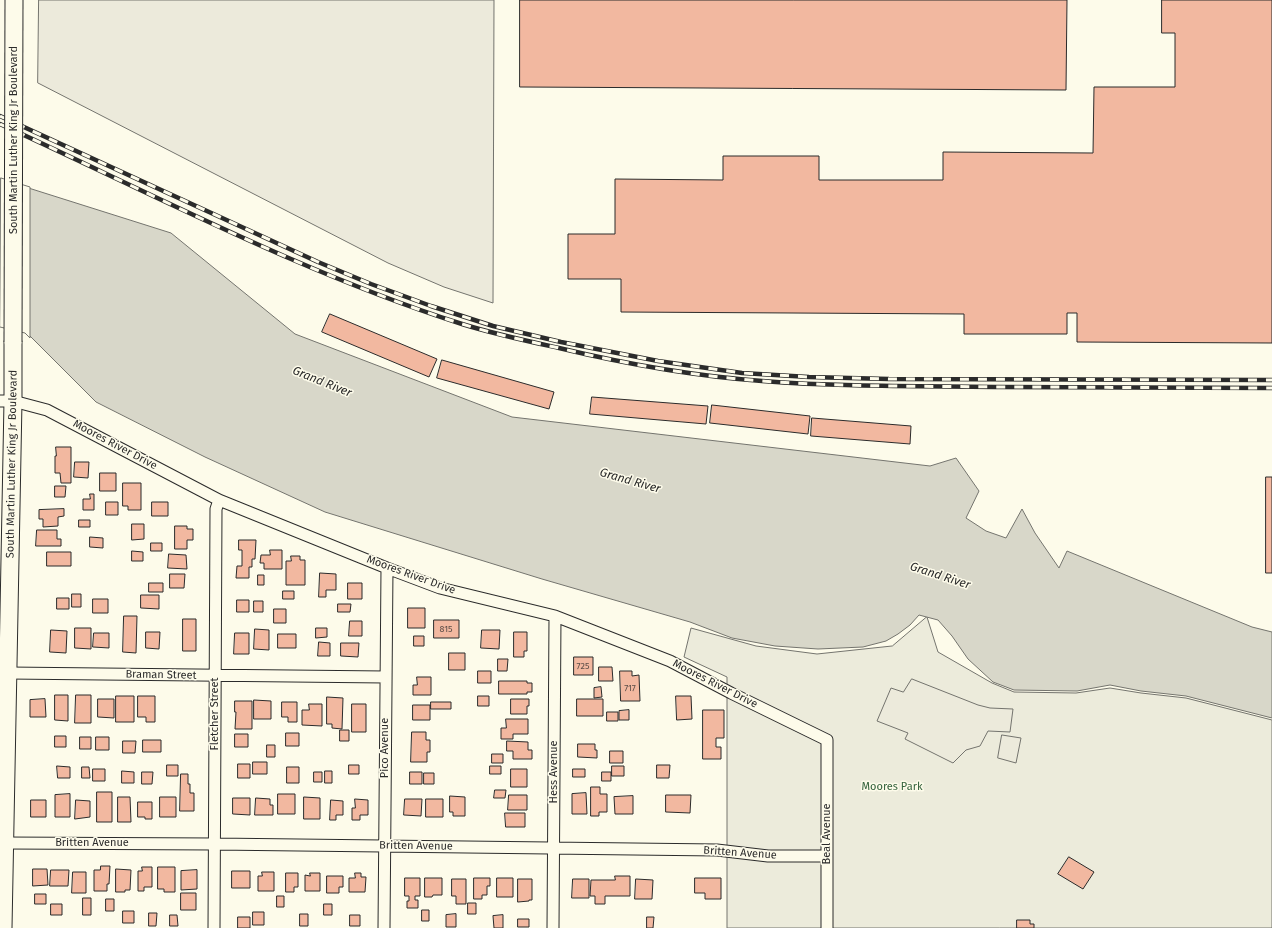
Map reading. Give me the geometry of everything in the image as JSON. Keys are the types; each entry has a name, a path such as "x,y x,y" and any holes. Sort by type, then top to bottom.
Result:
{"main road":[{"name":"South Martin Luther King Jr Boulevard","path":"4,928 2,840 7,401 13,342 14,0"}],"street":[{"name":"Moores River Drive","path":"7,401 47,410 219,500 387,568 440,588 554,616 670,661 827,740"},
{"name":"Fletcher Street","path":"214,928 216,509 219,500"},
{"name":"Pico Avenue","path":"384,928 387,568"},
{"name":"Hess Avenue","path":"553,928 554,616"},
{"name":"Braman Street","path":"4,676 215,675 385,677"},
{"name":"Beal Avenue","path":"827,740 827,928"},
{"name":"Britten Avenue","path":"2,840 716,850 768,856 827,856"}],"green space":[{"name":"Moores Park","path":"927,617 938,652 992,683 1014,692 1076,693 1110,688 1186,698 1272,720 1272,928 727,928 727,677 684,657 691,628 756,646 817,654 892,646"}],"shaded area":[{"path":"39,0 494,0 493,303 444,287 388,263 38,83"},
{"path":"912,679 978,705 990,708 1013,709 1010,732 988,731 980,746 966,750 953,763 905,739 908,733 877,721 891,688 903,692"},
{"path":"1002,735 1021,738 1016,763 998,758"}],"water":[{"name":"Grand River","path":"0,179 171,233 295,334 512,417 930,466 956,458 979,491 966,518 986,531 1006,538 1022,509 1035,533 1059,568 1067,551 1252,627 1272,632 1272,718 1186,696 1141,691 1110,685 1077,691 1014,690 993,682 968,659 952,636 938,620 919,615 910,625 886,641 863,647 818,649 775,646 732,638 690,622 542,579 325,512 205,457 96,402 26,332 0,325"}],"pier":[{"path":"1,178 30,187 30,338 25,333 0,327"}],"building":[{"path":"520,0 1067,0 1066,90 520,87"},
{"path":"1162,0 1272,0 1272,343 1077,342 1077,313 1067,313 1067,334 964,334 964,314 621,312 621,279 568,279 568,234 615,234 615,179 723,180 723,156 819,156 819,180 943,180 943,152 1093,153 1094,87 1175,87 1175,33 1162,33"},
{"path":"330,314 437,359 429,377 322,332"},
{"path":"442,360 554,392 549,409 437,378"},
{"path":"592,397 708,406 706,424 590,414"},
{"path":"712,405 810,416 808,434 710,423"},
{"path":"812,418 911,426 910,444 811,436"},
{"path":"56,447 71,447 71,483 61,483 60,473 55,473"},
{"path":"75,462 89,462 88,478 74,477"},
{"path":"100,473 116,473 116,491 100,491"},
{"path":"1266,477 1272,477 1272,573 1266,573"},
{"path":"123,483 141,483 141,510 128,510 128,506 123,506"},
{"path":"55,486 66,486 65,497 55,497"},
{"path":"90,494 94,494 94,510 83,510 83,499 90,499"},
{"path":"106,502 118,502 118,515 106,515"},
{"path":"152,502 168,502 168,516 152,516"},
{"path":"64,509 64,516 58,517 58,526 43,527 43,519 39,519 39,510"},
{"path":"79,520 90,520 90,527 79,527"},
{"path":"132,524 144,524 144,539 132,540"},
{"path":"175,526 187,526 187,529 193,529 193,540 187,540 187,549 175,549"},
{"path":"37,530 57,530 57,539 61,539 61,546 36,546"},
{"path":"90,537 103,538 103,548 90,547"},
{"path":"239,540 256,540 255,559 252,559 252,567 249,567 249,578 236,578 237,566 242,566 242,550 239,550"},
{"path":"151,543 162,543 162,551 151,551"},
{"path":"270,550 282,550 282,569 264,569 264,563 260,563 261,555 270,555"},
{"path":"132,551 143,552 143,561 132,561"},
{"path":"47,552 71,552 71,566 47,566"},
{"path":"169,554 186,555 187,569 168,568"},
{"path":"291,556 300,556 300,560 305,560 305,585 286,585 286,561 291,561"},
{"path":"320,573 336,574 336,590 326,590 326,597 319,597"},
{"path":"170,574 185,574 184,588 170,588"},
{"path":"258,575 264,575 264,585 258,585"},
{"path":"149,583 163,583 163,592 149,592"},
{"path":"348,583 362,583 362,599 348,599"},
{"path":"283,591 294,591 294,599 283,599"},
{"path":"72,594 81,594 81,607 72,607"},
{"path":"141,595 159,595 159,609 141,608"},
{"path":"57,598 69,598 69,609 57,609"},
{"path":"93,599 108,599 108,613 93,613"},
{"path":"237,600 249,600 249,612 237,612"},
{"path":"254,601 263,601 263,612 254,612"},
{"path":"338,604 351,604 350,612 338,612"},
{"path":"408,608 425,608 425,628 408,628"},
{"path":"274,609 286,609 286,623 274,623"},
{"path":"124,616 137,616 136,653 123,652"},
{"path":"183,619 196,619 196,651 183,651"},
{"path":"434,620 459,620 459,638 434,638"},
{"path":"350,621 362,621 362,636 349,636"},
{"path":"75,628 91,628 91,649 75,648"},
{"path":"316,628 327,628 327,637 316,638"},
{"path":"255,629 269,630 269,650 254,649"},
{"path":"51,630 67,631 66,653 50,652"},
{"path":"482,630 500,630 499,649 481,648"},
{"path":"146,632 160,632 159,649 146,648"},
{"path":"514,632 527,632 527,651 524,651 524,657 514,657"},
{"path":"94,633 109,633 109,648 93,647"},
{"path":"235,633 249,633 249,654 234,654"},
{"path":"278,634 296,634 296,648 278,648"},
{"path":"414,636 424,636 424,646 414,646"},
{"path":"319,642 330,643 330,656 318,656"},
{"path":"341,643 359,643 358,657 341,656"},
{"path":"449,653 465,653 465,670 449,670"},
{"path":"574,657 593,657 593,675 574,675"},
{"path":"498,659 508,659 507,671 498,671"},
{"path":"599,667 612,667 613,681 599,681"},
{"path":"478,671 491,671 491,683 478,683"},
{"path":"620,671 632,671 632,676 639,675 640,701 621,701"},
{"path":"417,677 431,677 431,695 413,695 413,685 417,685"},
{"path":"499,681 527,681 527,683 532,683 532,692 527,692 527,694 499,694"},
{"path":"601,687 602,697 594,698 594,688"},
{"path":"55,695 68,695 68,721 55,720"},
{"path":"76,695 91,695 91,723 75,723"},
{"path":"116,696 134,696 134,722 116,722"},
{"path":"138,696 155,696 155,722 146,722 146,717 138,717"},
{"path":"478,696 489,696 489,706 478,706"},
{"path":"676,696 691,696 692,719 677,720"},
{"path":"327,697 343,698 342,729 332,728 332,724 327,724"},
{"path":"45,699 46,717 30,717 30,700"},
{"path":"98,699 114,699 114,718 98,717"},
{"path":"511,699 529,699 527,714 511,714"},
{"path":"577,699 603,699 603,716 577,716"},
{"path":"254,700 271,701 271,719 254,719"},
{"path":"235,701 252,701 252,729 235,729"},
{"path":"282,702 297,702 297,722 288,722 288,717 282,717"},
{"path":"431,702 451,702 451,709 431,709"},
{"path":"309,704 322,704 322,726 302,725 302,710 309,710"},
{"path":"352,704 366,704 366,732 352,732"},
{"path":"413,705 430,705 430,720 413,720"},
{"path":"629,710 629,720 619,720 619,711"},
{"path":"703,710 724,710 724,738 716,738 716,747 721,747 721,759 703,759"},
{"path":"607,712 618,712 618,721 607,721"},
{"path":"506,719 528,719 528,734 513,734 513,739 501,739 501,728 506,728"},
{"path":"340,730 349,730 349,741 340,741"},
{"path":"412,732 426,732 426,740 430,740 430,752 427,752 427,762 411,762"},
{"path":"286,733 299,733 299,746 286,746"},
{"path":"235,734 248,734 248,747 235,747"},
{"path":"55,736 66,736 66,747 55,747"},
{"path":"80,737 91,737 91,749 80,749"},
{"path":"96,737 109,737 109,750 96,750"},
{"path":"143,740 161,740 161,752 143,752"},
{"path":"123,741 136,741 135,753 123,753"},
{"path":"507,741 528,742 528,750 532,750 532,759 513,759 513,751 507,751"},
{"path":"578,744 595,744 597,758 578,757"},
{"path":"267,745 275,745 275,757 267,757"},
{"path":"610,751 623,751 623,763 610,763"},
{"path":"492,754 503,754 503,763 492,763"},
{"path":"253,762 267,762 267,774 253,774"},
{"path":"238,764 250,764 250,778 238,778"},
{"path":"167,765 178,765 178,776 167,776"},
{"path":"349,765 359,765 359,774 349,774"},
{"path":"657,765 670,765 669,778 657,778"},
{"path":"57,766 70,767 70,778 58,778"},
{"path":"490,766 501,766 501,774 490,774"},
{"path":"612,766 624,766 624,776 612,776"},
{"path":"82,767 89,767 90,778 82,778"},
{"path":"287,767 299,767 299,783 287,783"},
{"path":"93,769 105,769 105,781 93,781"},
{"path":"511,769 527,769 527,787 511,787"},
{"path":"573,769 585,769 585,777 573,777"},
{"path":"122,771 134,772 134,783 122,783"},
{"path":"325,771 332,771 332,783 325,783"},
{"path":"142,772 153,772 152,784 142,784"},
{"path":"314,772 322,772 322,782 314,782"},
{"path":"410,772 422,772 422,784 410,784"},
{"path":"602,772 611,772 611,781 602,781"},
{"path":"424,773 434,773 434,784 424,784"},
{"path":"181,774 188,774 190,793 194,793 194,811 180,811"},
{"path":"591,787 600,787 600,794 607,794 607,812 599,812 599,816 591,816"},
{"path":"495,790 506,790 505,798 494,798"},
{"path":"97,792 112,792 112,822 97,822"},
{"path":"586,793 587,814 572,814 572,794"},
{"path":"70,794 70,817 55,817 55,795"},
{"path":"278,794 295,794 295,814 278,814"},
{"path":"509,795 527,795 527,810 508,810"},
{"path":"666,795 691,795 690,813 666,812"},
{"path":"450,796 465,797 465,816 453,816 453,812 450,812"},
{"path":"633,796 633,814 615,814 614,797"},
{"path":"118,797 130,797 131,822 118,822"},
{"path":"160,797 176,797 176,817 160,817"},
{"path":"304,797 320,798 320,819 304,819"},
{"path":"233,798 250,798 250,815 233,814"},
{"path":"256,798 270,799 270,805 273,805 273,815 255,815"},
{"path":"355,799 368,800 368,815 360,815 360,820 352,820 352,808 355,808"},
{"path":"405,799 422,799 421,816 404,815"},
{"path":"426,799 443,799 443,817 426,817"},
{"path":"31,800 46,800 46,817 31,817"},
{"path":"76,800 90,801 90,817 75,819"},
{"path":"331,800 343,801 343,815 336,815 336,820 330,820"},
{"path":"138,802 152,802 152,819 138,817"},
{"path":"505,813 525,813 525,827 506,827"},
{"path":"1069,857 1094,872 1083,889 1058,874"},
{"path":"101,866 110,866 109,884 107,884 107,891 94,891 94,870 100,870"},
{"path":"142,867 152,867 152,887 144,887 144,891 138,891 138,871 142,871"},
{"path":"158,867 175,867 175,892 164,892 164,889 158,889"},
{"path":"33,869 47,869 48,885 33,886"},
{"path":"116,869 131,870 130,890 125,890 125,892 116,892"},
{"path":"51,870 69,870 68,886 50,886"},
{"path":"197,870 197,889 181,890 181,871"},
{"path":"232,871 250,871 250,888 232,888"},
{"path":"73,872 86,872 86,893 72,893"},
{"path":"262,872 274,872 274,891 258,891 258,876 262,876"},
{"path":"286,873 298,873 298,887 294,887 294,892 286,892"},
{"path":"310,873 320,873 320,891 305,891 305,875 310,876"},
{"path":"355,873 361,873 361,877 366,877 365,892 349,892 349,878 355,878"},
{"path":"327,876 343,876 343,887 339,887 339,893 327,893"},
{"path":"615,876 630,876 630,896 605,896 605,904 595,904 595,896 590,896 591,880 615,880"},
{"path":"405,878 420,878 420,896 415,896 415,900 418,900 418,908 407,908 409,896 405,896"},
{"path":"425,878 442,878 442,895 425,897"},
{"path":"474,878 490,878 490,886 487,886 487,895 482,895 482,899 474,899"},
{"path":"497,878 513,878 513,897 497,897"},
{"path":"695,878 721,878 721,899 705,899 705,893 695,893"},
{"path":"452,879 466,879 466,904 456,904 456,896 452,896"},
{"path":"518,879 532,879 532,900 518,902"},
{"path":"573,879 589,879 589,898 572,898"},
{"path":"636,879 653,880 652,899 635,899"},
{"path":"181,893 196,893 196,910 181,910"},
{"path":"35,894 46,894 46,904 35,904"},
{"path":"277,896 284,896 284,907 277,907"},
{"path":"83,898 91,898 91,915 83,915"},
{"path":"106,899 114,899 114,911 106,911"},
{"path":"468,903 476,903 476,914 468,914"},
{"path":"51,904 62,904 62,915 51,915"},
{"path":"324,904 332,904 332,915 324,915"},
{"path":"422,910 429,910 429,921 422,921"},
{"path":"123,911 134,911 134,923 123,923"},
{"path":"253,912 264,912 264,925 253,925"},
{"path":"149,913 157,913 156,926 149,926"},
{"path":"300,914 308,914 308,926 300,926"},
{"path":"456,914 456,927 446,927 446,915"},
{"path":"170,915 177,915 178,926 170,926"},
{"path":"350,915 360,915 360,926 350,926"},
{"path":"503,915 503,928 494,928 493,916"},
{"path":"238,917 250,917 250,928 238,928"},
{"path":"647,917 654,917 653,928 647,928"},
{"path":"518,919 529,919 529,927 518,927"},
{"path":"1017,920 1030,920 1030,924 1034,924 1034,928 1017,928"}],"railway":[{"path":"0,116 318,262 371,284 431,306 493,326 561,342 658,361 742,373 809,377 889,379 1272,380"},
{"path":"0,124 286,257 402,304 474,328 609,359 660,369 736,379 821,384 881,386 1272,388"}]}
